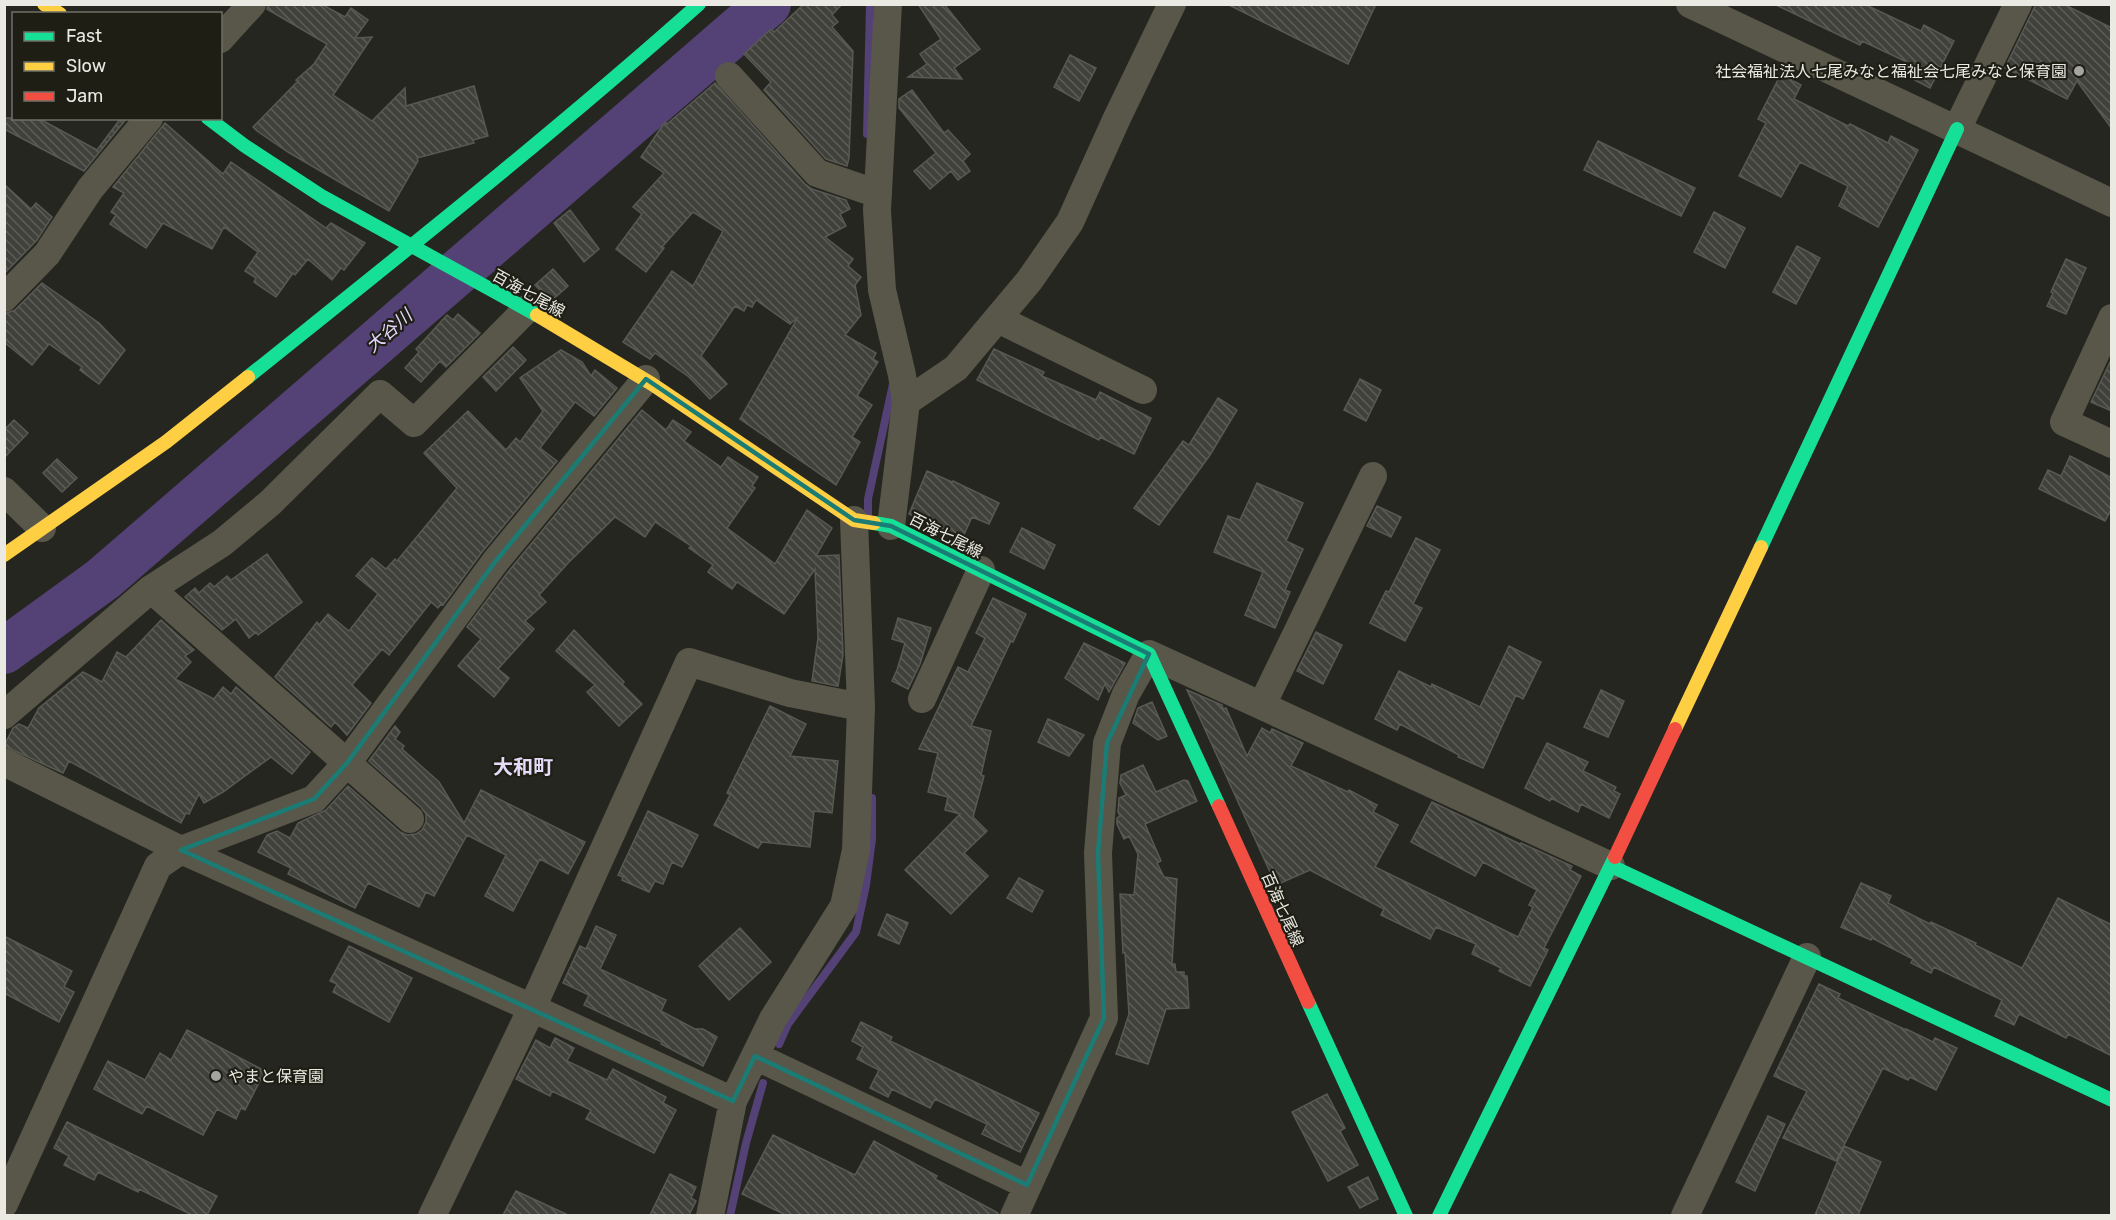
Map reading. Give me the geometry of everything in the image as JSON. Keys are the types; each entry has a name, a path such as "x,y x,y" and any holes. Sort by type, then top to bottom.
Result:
{"street":[{"path":"44,4 57,12"},
{"path":"222,37 252,4"},
{"path":"4,555 166,442 411,247 624,71 699,4"},
{"path":"710,1215 733,1101 773,1019 844,906 856,850 871,522 906,402 882,290 877,210 888,4"},
{"path":"906,402 956,368 1029,281 1070,222 1172,4"},
{"path":"1690,4 2112,203"},
{"path":"1439,1215 1611,866 2018,4"},
{"path":"729,76 817,174 878,194"},
{"path":"4,298 47,254 90,189 147,120"},
{"name":"百海七尾線","path":"210,120 233,138 317,192 411,247 527,309 646,380 871,522 981,570 1149,654 1406,1215"},
{"path":"4,715 151,589 222,543 270,503 380,394 414,423 527,309"},
{"path":"2112,318 2064,422 2112,444"},
{"path":"998,319 1143,390"},
{"path":"4,1204 158,866 181,850 314,799 347,763 495,562 646,380"},
{"path":"1262,705 1373,476"},
{"path":"4,491 42,528"},
{"path":"922,699 981,570"},
{"path":"151,589 410,819"},
{"path":"1014,1215 1104,1018 1098,853 1107,743 1126,694 1149,654 2112,1100"},
{"path":"432,1215 532,1008 689,662 790,693 861,706"},
{"path":"4,762 181,850 733,1101"},
{"path":"1685,1215 1807,957"},
{"path":"755,1056 1027,1185"}],"highlighted area":[{"path":"646,379 854,520 891,526 1149,654 1107,743 1098,853 1104,1018 1027,1185 755,1056 733,1101 181,850 314,799 347,763 495,562"}],"building":[{"path":"268,4 321,4 345,17 351,8 368,20 355,38 372,37 333,95 372,121 405,88 406,106 474,86 488,136 473,140 474,143 417,158 418,161 389,211 288,152 253,127 298,81 296,80 314,64 327,44 267,9"},
{"path":"804,4 842,4 832,15 838,22 832,27 853,51 847,166 826,159 764,90 771,82 744,54 771,29 774,32"},
{"path":"918,4 944,4 980,49 954,68 962,79 908,77 927,64 920,54 941,39"},
{"path":"1227,4 1376,4 1348,64"},
{"path":"1774,4 1864,4 1921,31 1924,25 1954,41 1930,88 1899,72 1905,61 1862,41 1860,45"},
{"path":"2036,4 2063,4 2112,28 2112,129 2077,81 2067,99 2005,68"},
{"path":"1070,55 1096,68 1079,101 1054,87"},
{"path":"1781,74 1801,85 1794,99 1888,143 1891,136 1918,150 1878,227 1839,206 1848,186 1800,162 1781,197 1739,176 1766,123 1758,119"},
{"path":"715,83 805,184 812,189 846,200 850,209 840,214 846,226 825,237 853,259 848,266 861,277 855,285 861,315 845,335 876,353 873,359 878,362 857,396 872,405 852,437 860,442 836,485 740,419 798,317 790,324 756,300 752,307 747,305 744,311 735,306 701,356 727,384 710,399 689,377 655,353 650,359 623,342 672,271 693,286 723,231 693,212 662,247 664,248 646,272 616,249 642,214 633,207 664,173 641,157 665,122 667,124"},
{"path":"912,90 944,133 948,130 970,154 963,161 970,171 958,180 951,171 930,189 914,171 936,153 899,108 899,99"},
{"path":"4,118 42,120 97,150 120,120 125,120 84,171 4,129"},
{"path":"165,123 223,174 231,162 326,228 331,223 365,243 344,270 341,268 332,280 308,259 295,275 293,273 276,297 254,282 256,278 245,271 258,252 224,227 212,249 163,223 146,248 110,224 116,215 111,212 124,193 113,187"},
{"path":"1598,141 1695,188 1681,216 1584,170"},
{"path":"4,184 31,209 36,203 52,217 37,240 4,274"},
{"path":"570,210 599,249 584,262 554,223"},
{"path":"1714,212 1745,228 1725,268 1694,252"},
{"path":"1797,246 1820,258 1796,304 1773,292"},
{"path":"2066,259 2086,268 2066,314 2047,306"},
{"path":"553,269 568,286 551,301 535,285"},
{"path":"42,283 99,323 125,350 99,384 80,370 82,367 49,344 32,365 4,342 4,314 15,310"},
{"path":"458,314 480,333 446,367 440,361 421,382 405,368 419,352 416,349 447,315 453,320"},
{"path":"513,347 526,360 496,391 483,377"},
{"path":"994,349 1044,372 1042,376 1096,400 1100,392 1151,418 1134,454 1100,437 1099,440 977,380"},
{"path":"561,350 582,362 591,376 595,370 617,388 594,416 575,402 540,448 557,461 482,552 443,605 441,604 438,608 431,602 389,655 382,649 352,685 371,703 347,735 335,722 331,727 275,677 317,622 319,625 328,614 349,631 378,594 356,576 372,558 386,569 395,559 397,561 457,488 424,453 468,411 506,450 516,438 520,442 543,411 520,378"},
{"path":"2112,358 2112,411 2091,402"},
{"path":"1360,379 1381,390 1366,421 1344,410"},
{"path":"1218,398 1237,410 1210,455 1159,525 1134,508 1183,441 1189,445"},
{"path":"642,410 666,430 673,420 691,432 684,441 721,467 728,457 758,477 752,486 755,488 727,528 775,564 807,510 832,528 816,556 839,555 843,655 838,686 812,681 818,638 815,569 784,614 737,582 732,589 708,572 713,565 689,548 691,546 655,522 645,537 615,517 539,595 546,602 525,621 534,629 498,669 509,678 494,697 458,666 481,639 467,627 508,572"},
{"path":"14,420 28,433 4,458 4,430"},
{"path":"2070,456 2112,478 2112,508 2105,521 2039,489 2048,470 2061,476"},
{"path":"57,459 77,478 62,492 43,473"},
{"path":"927,471 999,503 989,524 972,517 962,539 909,514"},
{"path":"1257,483 1303,503 1286,541 1303,549 1285,590 1290,592 1275,628 1245,615 1263,572 1214,552 1228,516 1240,520"},
{"path":"1377,506 1401,517 1391,537 1367,526"},
{"path":"1022,528 1055,545 1044,569 1010,552"},
{"path":"1416,538 1440,550 1413,604 1422,608 1405,641 1370,623 1386,591 1389,592"},
{"path":"267,554 302,602 258,635 256,632 249,638 236,619 222,630 185,597 195,588 199,593 210,583 214,587 227,576 231,580"},
{"path":"993,598 1026,614 971,726 991,731 981,775 984,776 973,817 987,831 964,853 988,876 951,914 905,870 960,814 945,810 948,797 928,792 938,753 919,749 958,667 968,672 985,638 976,633"},
{"path":"898,618 931,628 920,664 908,689 892,681 905,643 892,639"},
{"path":"161,620 194,650 185,656 191,662 175,679 214,699 223,687 231,694 236,687 310,752 292,774 271,757 204,803 199,794 189,814 186,813 181,823 69,761 63,773 4,746 13,728 19,724 28,728 39,708 83,672 102,682 117,652 126,657"},
{"path":"574,630 642,704 619,726 587,692 595,685 556,651"},
{"path":"1316,632 1342,645 1323,684 1297,671"},
{"path":"1084,643 1125,663 1109,692 1105,684 1098,700 1065,678"},
{"path":"1509,646 1541,662 1523,699 1516,695 1483,768 1458,757 1459,755 1400,724 1397,730 1375,719 1399,671 1480,707"},
{"path":"1187,690 1222,705 1223,709 1226,708 1247,756 1262,728 1270,733 1272,729 1303,743 1291,766 1348,792 1349,790 1377,805 1373,812 1398,825 1375,867 1518,937 1533,907 1529,905 1537,890 1483,862 1475,876 1411,842 1432,802 1572,866 1570,870 1581,876 1544,948 1548,950 1530,986 1499,971 1501,968 1472,954 1476,944 1436,927 1430,939 1381,915 1384,909 1310,870 1276,885"},
{"path":"1601,690 1624,701 1608,737 1584,727"},
{"path":"1152,702 1167,736 1158,740 1133,723 1138,708"},
{"path":"770,706 806,724 790,756 838,761 832,813 814,811 810,847 762,842 758,848 714,825 730,795 727,793"},
{"path":"1048,719 1084,735 1069,756 1038,742"},
{"path":"395,726 400,732 395,739 404,746 402,749 439,782 464,823 481,790 585,842 568,874 540,859 513,911 485,896 506,855 467,835 434,896 426,892 419,907 368,883 355,908 288,874 291,868 258,852 267,835 277,831 290,838 298,823 326,810 348,786 400,832 407,835 416,834 422,830 426,822 426,814 421,807 369,761"},
{"path":"1547,743 1588,762 1583,771 1616,787 1614,791 1620,794 1609,818 1581,804 1578,812 1525,788"},
{"path":"1143,765 1156,792 1184,780 1188,781 1197,801 1145,824 1161,861 1157,863 1164,877 1177,879 1172,964 1175,964 1176,972 1184,972 1184,976 1187,976 1189,1008 1166,1009 1148,1064 1116,1054 1129,1014 1120,894 1134,895 1138,854 1129,836 1124,839 1117,824 1117,818 1120,816 1119,798 1126,795 1120,783 1121,775"},
{"path":"648,811 698,835 682,867 672,862 663,884 655,881 649,892 622,880 623,877 618,875"},
{"path":"1019,878 1043,891 1032,912 1007,898"},
{"path":"1861,883 1891,896 1888,903 1976,943 1975,945 2022,968 2058,898 2112,925 2112,1056 2068,1034 2066,1038 2019,1014 2014,1025 1995,1016 2002,1000 1934,967 1931,973 1911,963 1913,959 1872,938 1871,940 1841,927"},
{"path":"887,914 908,923 899,944 878,935"},
{"path":"596,926 616,935 600,969 666,1000 661,1011 695,1029 703,1029 717,1037 703,1066 661,1044 662,1042 584,1005 589,995 563,983 580,946 586,949"},
{"path":"740,928 771,962 729,1000 699,966"},
{"path":"4,936 72,971 64,987 74,992 59,1022 4,993"},
{"path":"349,946 412,978 389,1022 333,992 337,984 330,981"},
{"path":"1819,984 1840,994 1838,998 1906,1030 1933,1042 1935,1038 1957,1048 1936,1090 1910,1077 1908,1080 1883,1068 1836,1161 1783,1138 1807,1091 1774,1076"},
{"path":"861,1022 892,1037 890,1041 1039,1113 1020,1152 982,1134 987,1124 935,1099 930,1108 892,1089 888,1097 870,1088 879,1070 857,1059 863,1047 852,1041"},
{"path":"187,1030 265,1071 245,1110 241,1108 236,1119 217,1109 203,1135 147,1106 142,1114 94,1089 108,1061 145,1080 160,1053 171,1060"},
{"path":"555,1038 574,1048 567,1061 607,1080 613,1069 666,1097 663,1103 676,1110 654,1153 586,1119 591,1110 552,1091 550,1096 516,1079 536,1040 550,1048"},
{"path":"1327,1094 1345,1128 1340,1131 1358,1165 1328,1181 1292,1112"},
{"path":"1768,1116 1785,1124 1755,1191 1736,1182"},
{"path":"67,1122 217,1196 207,1215 192,1215 98,1172 94,1180 64,1165 69,1156 54,1148"},
{"path":"773,1135 855,1175 874,1141 937,1176 935,1179 998,1215 786,1215 742,1194"},
{"path":"1844,1146 1881,1162 1858,1215 1815,1215"},
{"path":"670,1174 696,1187 691,1198 696,1201 689,1215 650,1215"},
{"path":"1368,1177 1378,1199 1360,1208 1348,1187"},
{"path":"516,1191 568,1215 503,1215"}],"waterway":[{"name":"大谷川","path":"4,651 103,579 768,4"},
{"path":"867,134 870,4"},
{"path":"868,514 868,499 893,384"},
{"path":"779,1044 788,1024 856,932 866,885 872,839 872,798"},
{"path":"730,1216 746,1143 763,1083"}],"traffic: fast":[{"path":"248,377 532,147 699,4"},
{"path":"211,120 245,146 323,197 537,315"},
{"path":"1761,547 1957,129"},
{"path":"874,523 891,526 1149,654 1219,806"},
{"path":"1439,1216 1615,857"},
{"path":"1611,866 2112,1100"},
{"path":"1308,1002 1406,1216"}],"traffic: slow":[{"path":"44,4 57,12"},
{"path":"537,315 652,384 854,520 874,523"},
{"path":"4,555 166,442 248,377"},
{"path":"1675,729 1761,547"}],"traffic: jam":[{"path":"1615,857 1675,729"},
{"path":"1219,806 1308,1002"}],"place":[{"name":"社会福祉法人七尾みなと福祉会七尾みなと保育園","path":"2079,71"},
{"name":"やまと保育園","path":"216,1076"}],"district":[{"name":"大和町","path":"523,767"}]}
